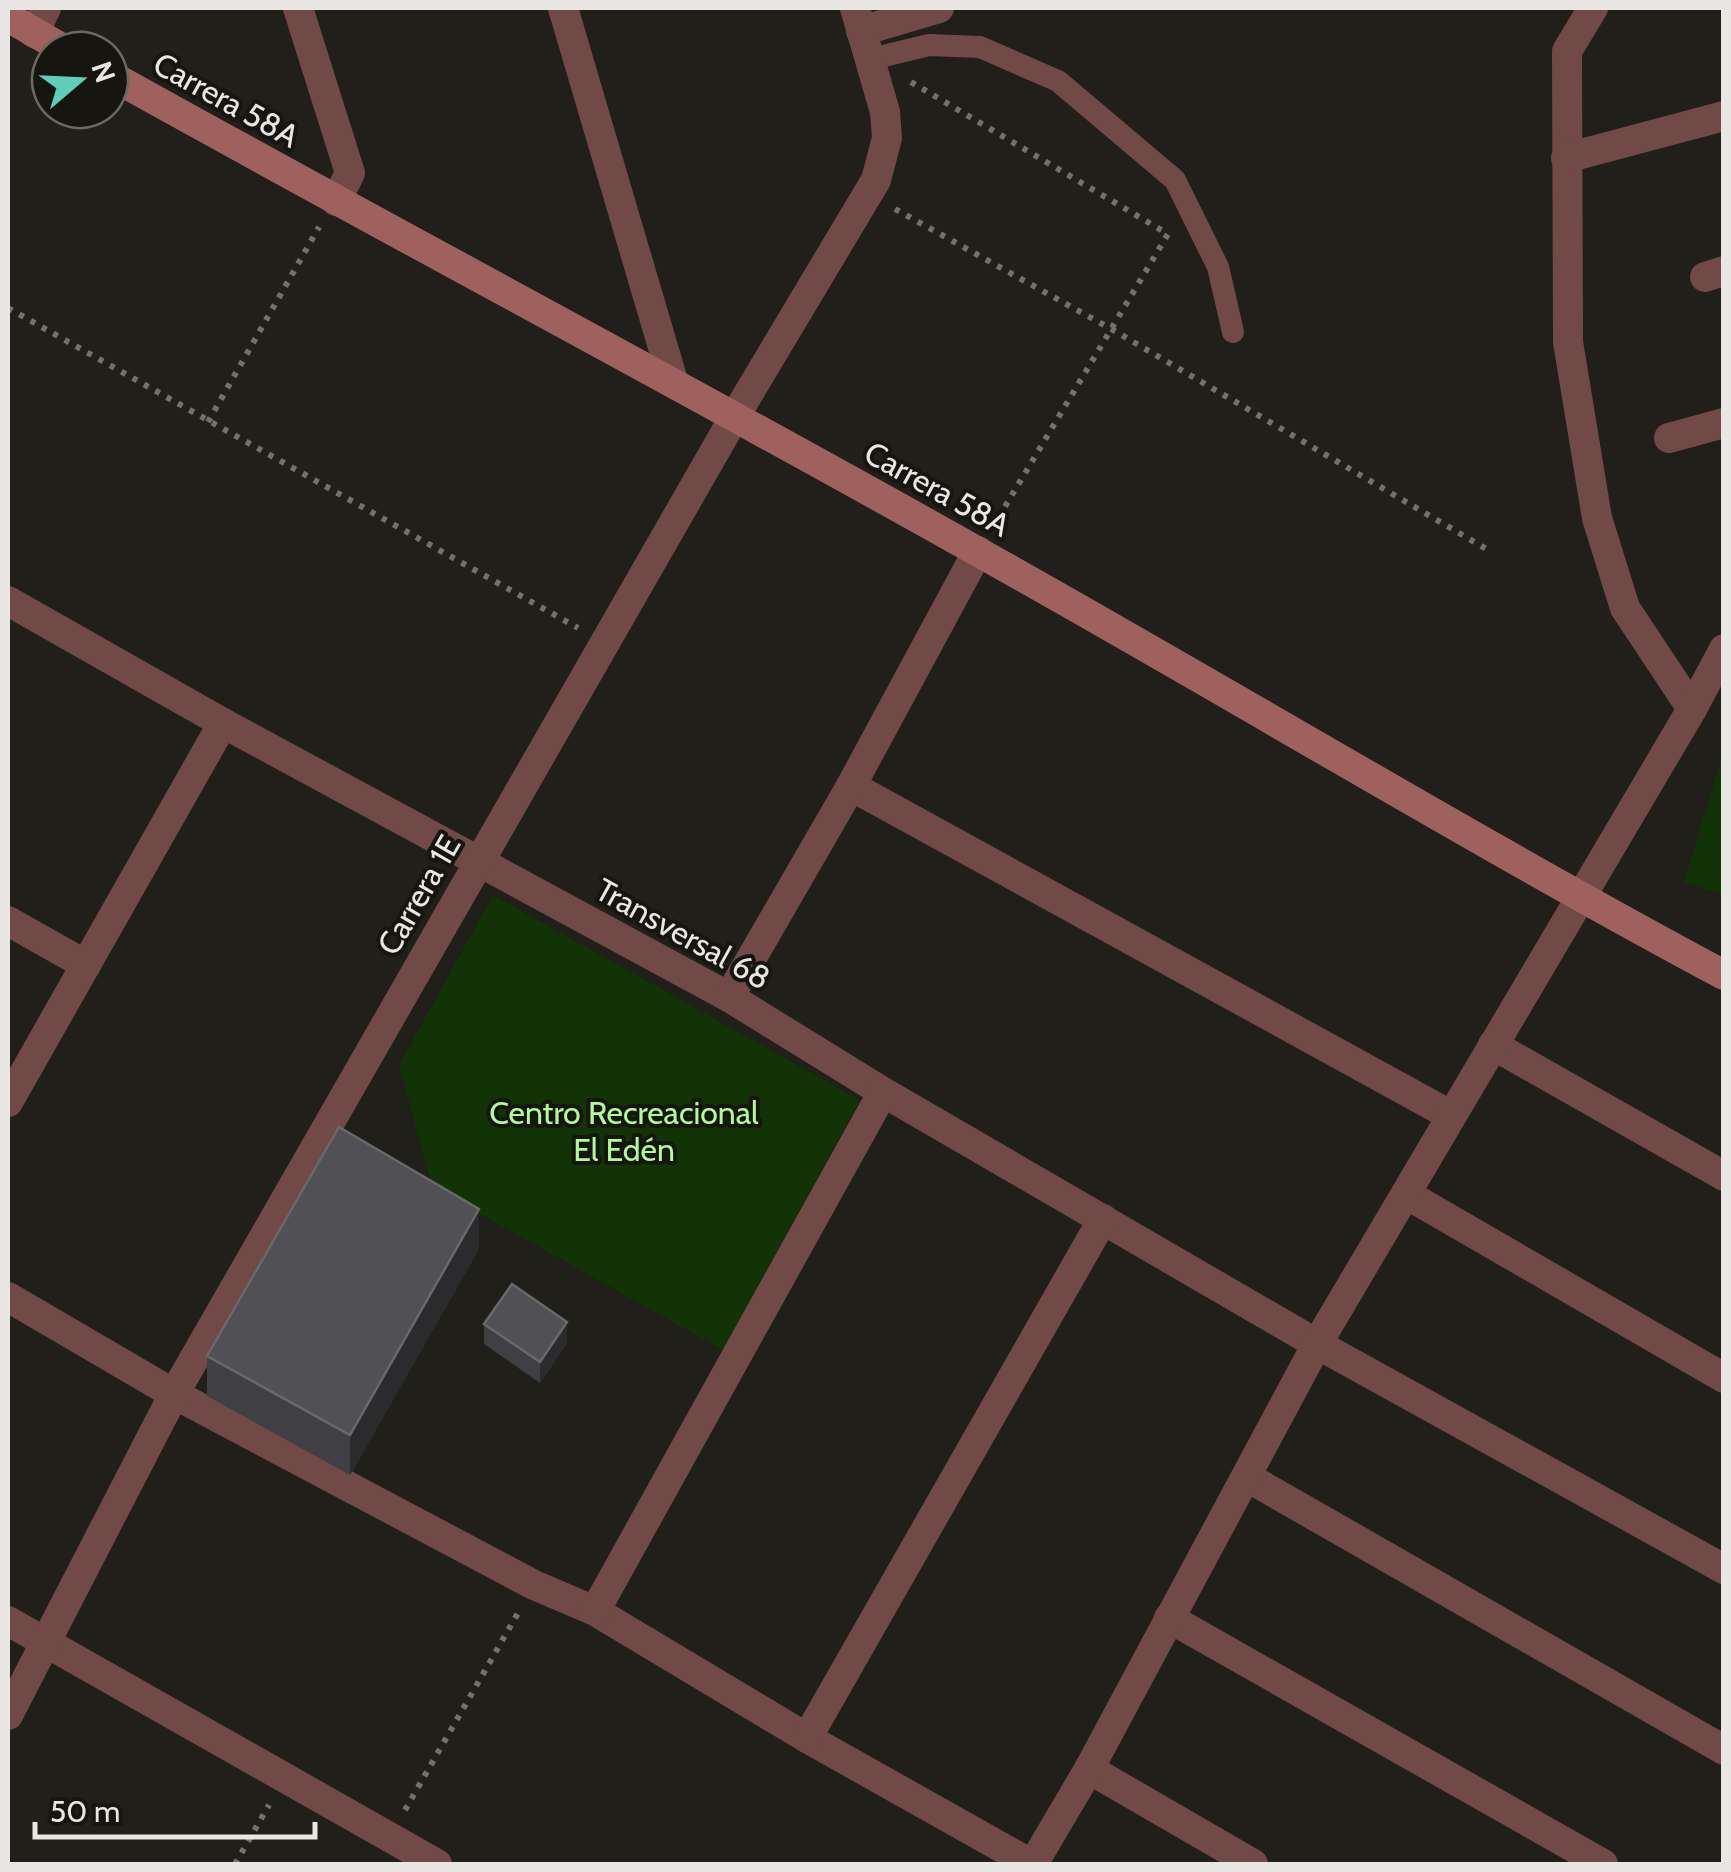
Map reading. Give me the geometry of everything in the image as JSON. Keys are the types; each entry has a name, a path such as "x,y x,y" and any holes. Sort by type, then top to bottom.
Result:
{"street":[{"path":"298,8 350,173 336,200"},
{"path":"563,8 673,381"},
{"path":"862,33 939,8"},
{"path":"1593,8 1568,51 1568,342 1597,518 1625,608 1692,709"},
{"path":"8,17 40,20"},
{"name":"Carrera 1E","path":"8,1715 174,1394 735,416 876,180 886,138 885,112 862,33"},
{"name":"Carrera 58A","path":"130,86 978,551 1580,898 1724,975"},
{"path":"1566,158 1724,116"},
{"path":"1669,438 1724,422"},
{"path":"729,997 851,786 978,551"},
{"name":"Transversal 68","path":"8,601 222,723 729,997 883,1092 1316,1344 1724,1570"},
{"path":"8,1297 174,1394 534,1584 595,1612 807,1738 1032,1864 1090,1769 1316,1344 1724,649"},
{"path":"8,1102 222,723"},
{"path":"851,786 1450,1115"},
{"path":"8,921 86,965"},
{"path":"1493,1045 1724,1176"},
{"path":"595,1612 883,1092"},
{"path":"1406,1194 1724,1378"},
{"path":"807,1738 1102,1219"},
{"path":"1248,1477 1724,1750"},
{"path":"1169,1618 1603,1864"},
{"path":"8,1621 438,1864"},
{"path":"1090,1769 1253,1864"}],"lane":[{"path":"862,33 930,45 980,47 1058,81 1175,180 1218,267 1233,332"}],"path":[{"path":"862,33 1168,234 978,551"},
{"path":"868,193 1113,330 1488,550"},
{"path":"208,422 336,200"},
{"path":"8,308 604,643"},
{"path":"389,1837 534,1584"},
{"path":"235,1864 284,1777"}],"green space":[{"path":"1723,754 1724,895 1684,882"},
{"name":"Centro Recreacional El Edén","path":"493,895 860,1100 723,1350 432,1187 399,1065"}],"building":[{"path":"339,1127 479,1209 350,1435 207,1356"},
{"path":"512,1284 567,1322 540,1362 484,1324"}]}
